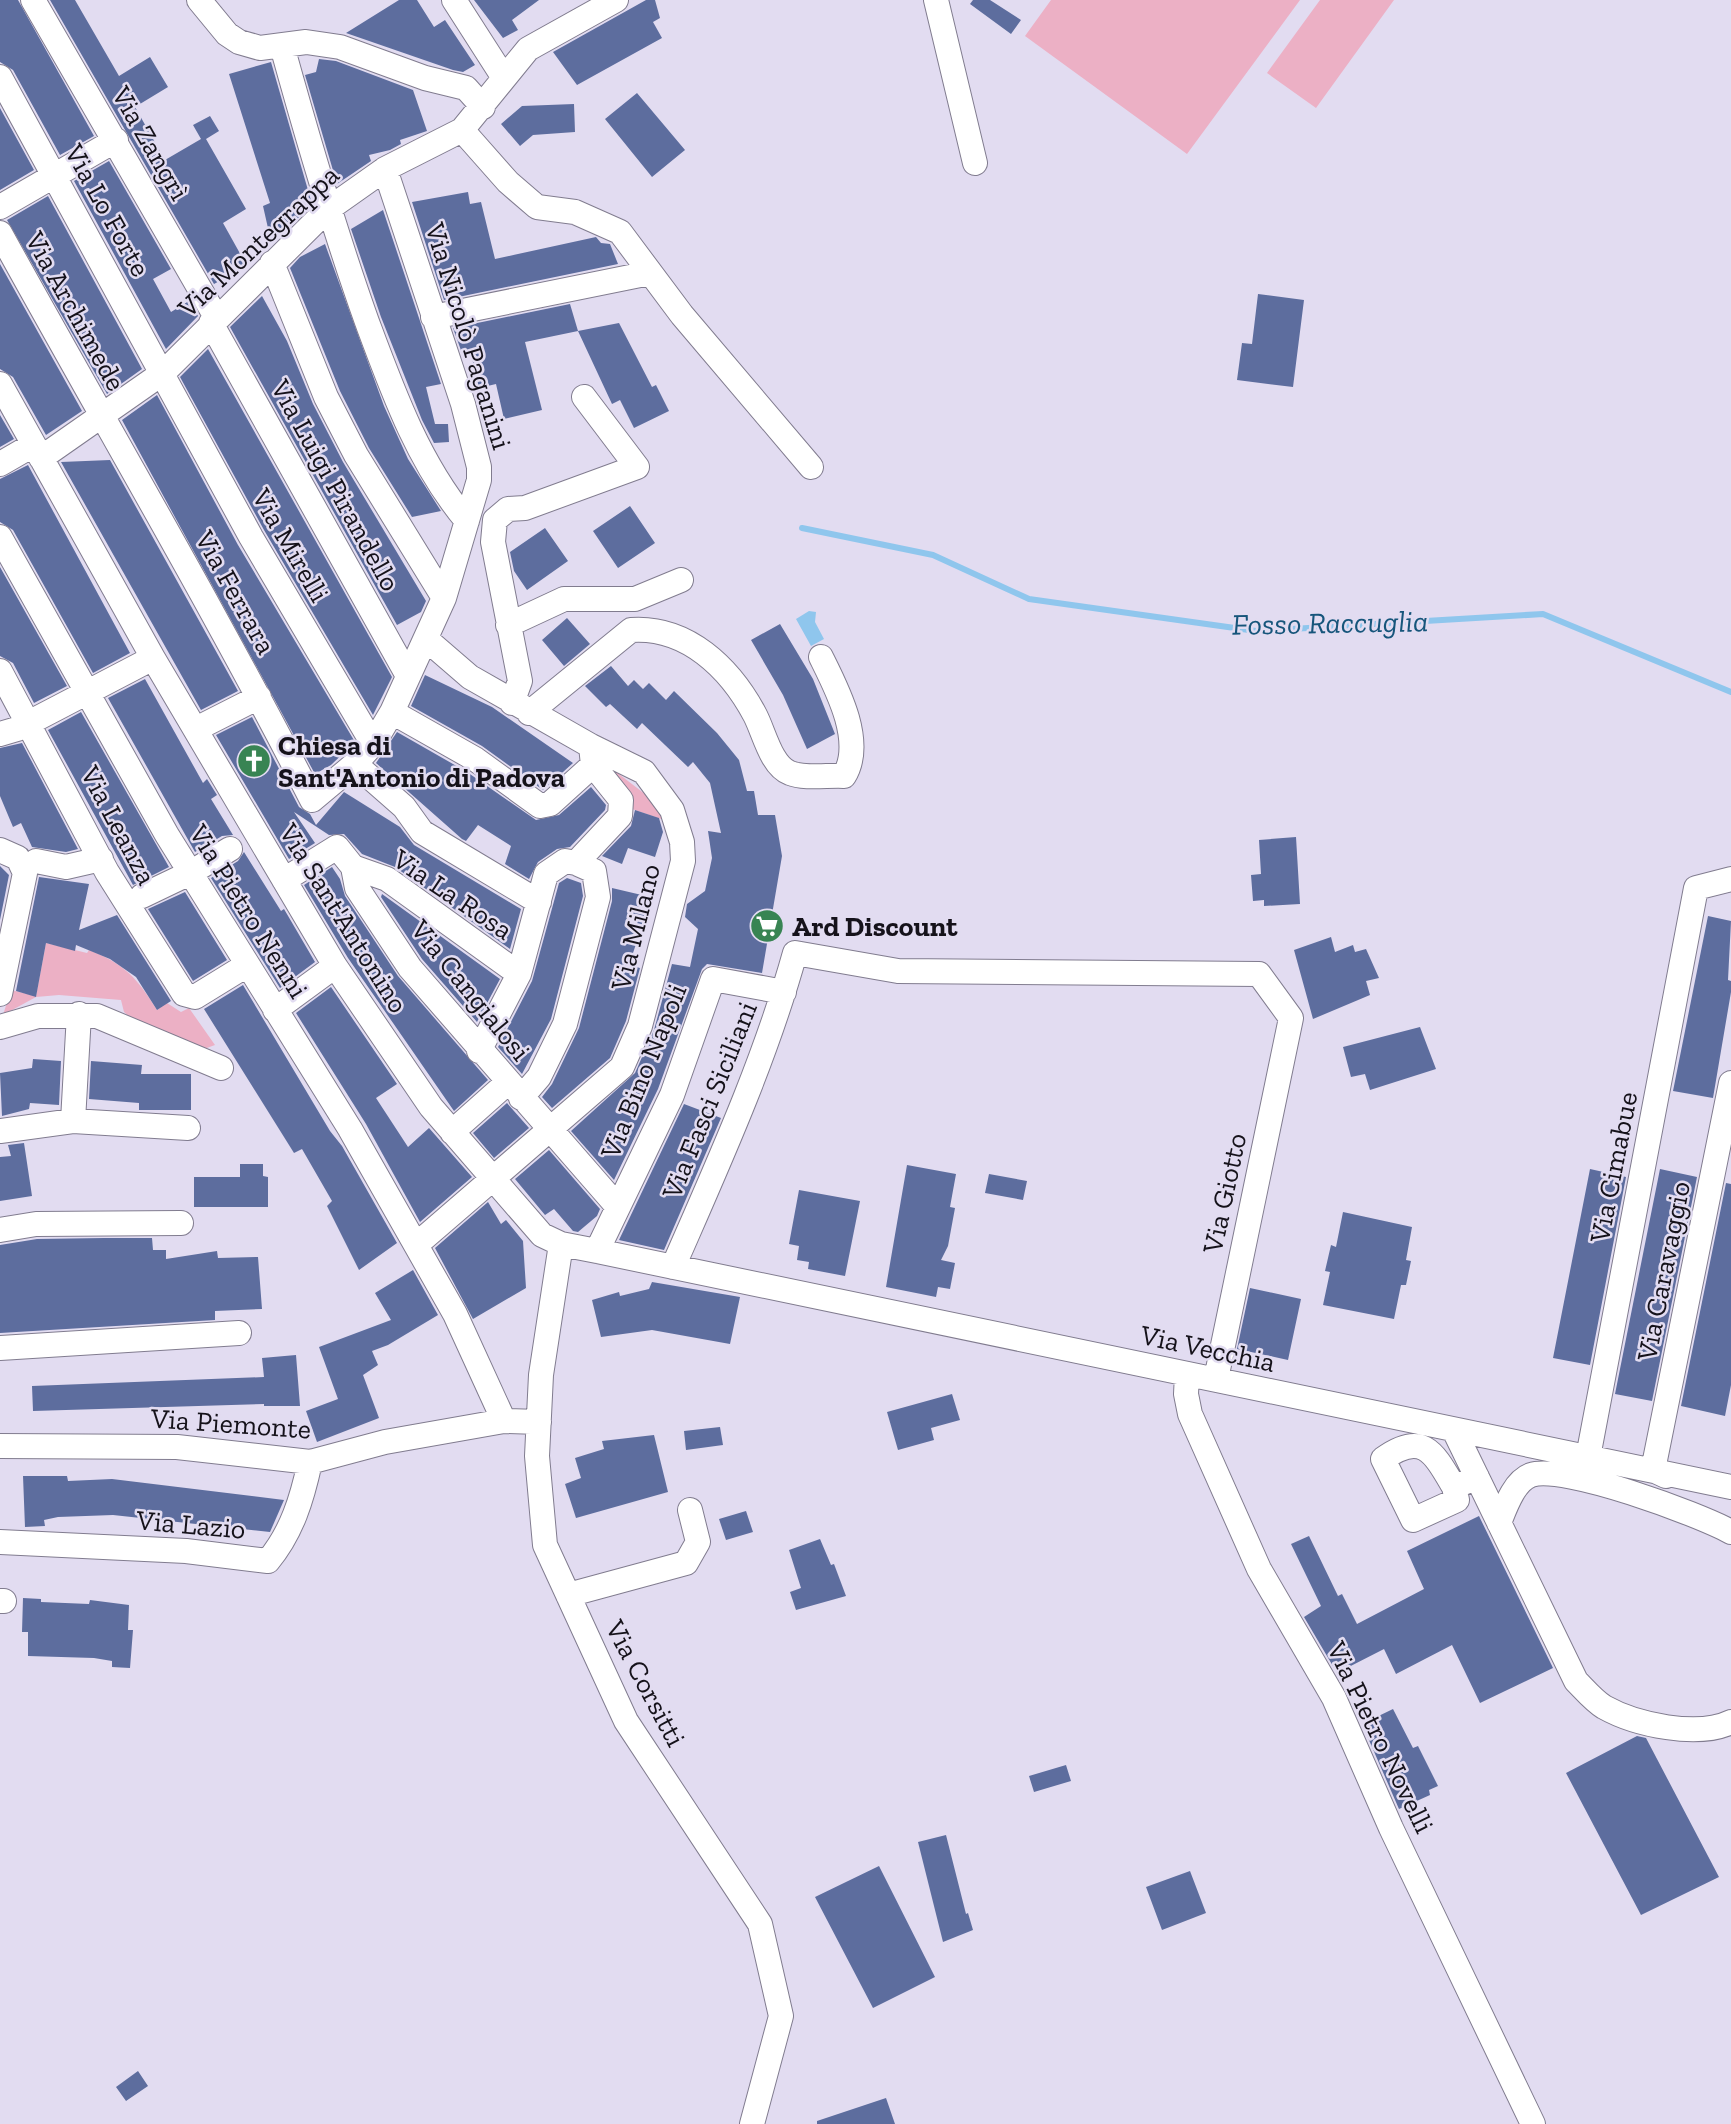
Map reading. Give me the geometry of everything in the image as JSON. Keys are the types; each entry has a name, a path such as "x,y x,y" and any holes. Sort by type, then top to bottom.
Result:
{"street":[{"name":"Via Zangrì","path":"33,0 116,141 213,320"},
{"path":"199,0 227,34 239,42 260,48 306,42 363,54 425,78 466,88 483,107"},
{"path":"454,0 504,78"},
{"name":"Via Montegrappa","path":"0,464 37,451 101,417 164,372 213,320 327,211 385,169 462,130 528,49 616,0"},
{"path":"936,0 975,163"},
{"path":"282,46 327,211 393,394 440,489 467,522"},
{"name":"Via Lo Forte","path":"0,77 164,372"},
{"path":"462,130 508,182 537,207 575,212 620,232 650,274 811,467"},
{"path":"0,207 116,141"},
{"name":"Via Nicolò Paganini","path":"312,800 355,764 373,744 392,712 444,598 467,522 479,467 463,404 385,169"},
{"name":"Via Archimede","path":"0,233 101,417"},
{"path":"272,263 326,397 356,455 444,598"},
{"path":"433,317 650,274"},
{"name":"Via Luigi Pirandello","path":"213,320 408,676"},
{"name":"Via Mirelli","path":"164,372 251,537 373,744"},
{"name":"Via Sant'Antonino","path":"0,384 153,658 335,966 431,1107 542,1235 561,1244 673,1267"},
{"path":"521,708 520,681 492,535 495,520 508,509 525,508 637,467 584,397"},
{"name":"Via Ferrara","path":"101,417 208,599 312,800"},
{"name":"Via Pietro Nenni","path":"0,537 190,873 350,1129 454,1314 503,1421"},
{"path":"508,625 564,599 635,599 681,580"},
{"path":"521,708 631,631 650,629 671,633 711,657 731,677 754,714 778,765 791,774 844,776 851,765 846,710 821,657"},
{"name":"Via Milano","path":"415,1245 622,1067 640,1026 680,879 682,842 673,810 655,783 631,764 592,756 470,677 426,639"},
{"path":"0,734 30,722 153,658"},
{"name":"Via Leanza","path":"0,671 30,722 101,859 184,994 195,997 247,965"},
{"path":"196,729 259,697"},
{"path":"392,712 475,759 540,806 550,804 592,756 619,796 622,810 616,821 576,863"},
{"path":"355,764 404,807 422,832 538,902"},
{"path":"284,880 337,847 353,867"},
{"path":"142,896 190,873 230,849"},
{"path":"18,857 66,867 101,859"},
{"path":"0,994 25,873 18,857"},
{"path":"452,1132 514,1090 539,1077 565,1024 598,897 594,872 565,861 546,874 519,974 479,1051"},
{"name":"Via Cangialosi","path":"353,867 357,888 410,968 479,1051 618,1207"},
{"name":"Via La Rosa","path":"353,867 387,879 519,974"},
{"name":"Via Cimabue","path":"1588,1457 1696,888 1731,879"},
{"name":"Via Fasci Siciliani","path":"673,1267 731,1134 784,992 795,953 898,971 1259,974 1291,1018"},
{"path":"275,1010 335,966"},
{"name":"Via Bino Napoli","path":"597,1251 672,1095 713,979 784,992"},
{"path":"73,1121 79,1014"},
{"path":"0,1027 38,1016 97,1016 220,1068"},
{"name":"Via Giotto","path":"1216,1379 1291,1018"},
{"name":"Via Caravaggio","path":"1653,1470 1731,1083"},
{"path":"0,1131 73,1121 188,1128"},
{"path":"0,1230 36,1224 181,1223"},
{"name":"Via Corsitti","path":"561,1244 541,1375 537,1457 545,1545 626,1721 760,1924 782,2017 752,2124"},
{"name":"Via Vecchia","path":"673,1267 1731,1487"},
{"path":"0,1348 239,1333"},
{"name":"Via Pietro Novelli","path":"1187,1374 1186,1394 1191,1414 1259,1569 1334,1698 1391,1828 1533,2124"},
{"name":"Via Piemonte","path":"0,1446 177,1447 310,1462 385,1442 503,1421 539,1422"},
{"path":"1454,1430 1576,1681 1604,1707 1661,1727 1714,1730 1731,1722"},
{"name":"Via Lazio","path":"0,1542 187,1552 268,1561 281,1545 301,1502 310,1462"},
{"path":"1653,1470 1731,1504"},
{"path":"1499,1523 1509,1498 1529,1476 1550,1472 1634,1494 1712,1522 1731,1532"},
{"path":"1454,1487 1477,1477"},
{"path":"568,1595 686,1563 698,1542 690,1510"}],"shaded area":[{"path":"1051,0 1300,0 1187,154 1025,36"},
{"path":"1320,0 1394,0 1316,108 1267,73"},
{"path":"615,771 654,801 667,821 632,809 612,774"},
{"path":"46,943 87,953 89,950 112,961 129,973 157,1010 167,1003 181,1012 189,1008 215,1045 204,1049 139,1025 124,1012 121,1000 59,995 36,997 3,1015 11,990 36,996"}],"water":[{"path":"809,611 816,612 815,622 824,639 811,646 796,619"}],"building":[{"path":"0,0 18,0 94,136 60,155 13,70 0,62"},
{"path":"50,0 75,0 119,76 150,57 168,87 135,107 165,160 201,139 193,125 210,116 219,131 206,139 246,209 223,223 247,266 214,284"},
{"path":"399,0 417,0 434,27 445,20 475,65 463,72 453,70 346,33"},
{"path":"474,0 539,0 512,20 518,30 503,38"},
{"path":"646,0 655,0 660,18 653,22 662,38 577,85 553,52"},
{"path":"973,0 990,0 1021,20 1011,34 970,4"},
{"path":"319,59 336,61 413,90 427,131 400,140 401,144 390,150 369,155 371,161 337,184 305,75 316,72"},
{"path":"271,62 312,204 285,231 270,237 263,206 270,203 229,74"},
{"path":"637,93 685,150 652,177 605,119"},
{"path":"574,104 575,132 533,135 520,146 501,124 522,106"},
{"path":"0,108 34,170 0,190"},
{"path":"109,161 171,269 153,279 171,312 189,301 198,316 166,349 74,181"},
{"path":"468,192 470,204 481,202 495,259 596,237 601,243 610,244 618,264 444,300 412,202"},
{"path":"48,196 142,369 107,394 7,220"},
{"path":"383,210 441,384 426,387 435,424 448,424 449,442 434,443 422,420 381,317 351,229"},
{"path":"325,244 384,406 408,459 441,511 412,517 369,448 340,391 290,268 300,257"},
{"path":"0,264 82,411 46,435 13,377 0,369"},
{"path":"1258,294 1304,300 1293,387 1237,380 1242,343 1252,344"},
{"path":"262,296 287,341 313,404 343,462 426,601 421,612 397,625 230,327"},
{"path":"570,304 578,331 525,342 542,410 504,419 496,384 479,388 471,354 463,356 453,328"},
{"path":"619,323 652,387 656,385 669,411 634,428 620,400 612,404 578,331"},
{"path":"208,349 392,677 373,715 264,530 180,377"},
{"path":"157,395 238,545 355,742 331,765 315,774 122,420"},
{"path":"0,415 14,439 0,447"},
{"path":"110,460 238,691 201,710 61,462"},
{"path":"28,465 130,653 93,673 13,530 0,522 0,479"},
{"path":"630,506 655,543 618,568 593,531"},
{"path":"545,528 568,561 527,590 514,571 510,552"},
{"path":"0,567 67,686 34,703 13,663 0,656"},
{"path":"567,618 590,644 564,666 542,640"},
{"path":"780,624 813,679 835,734 807,749 783,695 751,640"},
{"path":"611,666 628,686 634,680 643,689 649,683 666,700 674,691 717,733 739,760 747,791 754,791 758,815 775,815 782,856 762,973 707,964 702,969 658,1089 614,1180 571,1131 635,1073 654,1030 672,964 690,967 698,929 685,917 687,904 705,891 712,858 708,831 721,833 710,783 693,762 688,767 642,723 637,729 610,704 606,707 585,686"},
{"path":"425,675 492,707 573,763 543,790 482,746 411,706"},
{"path":"145,679 203,783 207,779 217,795 211,799 233,835 222,836 195,852 108,698"},
{"path":"81,712 169,867 133,885 48,730"},
{"path":"252,717 299,807 310,814 316,825 344,792 400,827 414,845 521,909 510,949 395,867 362,854 344,834 329,835 294,812 315,843 289,859 216,735"},
{"path":"397,732 467,772 536,820 559,815 591,787 606,805 605,810 570,847 557,849 538,862 529,879 505,864 511,846 478,825 466,841 462,839 376,763"},
{"path":"22,743 78,849 66,852 32,847 21,823 13,827 0,796 0,748"},
{"path":"635,810 659,818 663,832 655,857 628,848 622,864 602,856 631,826"},
{"path":"1296,837 1300,904 1264,906 1264,900 1253,901 1251,875 1261,874 1259,840"},
{"path":"244,852 281,911 284,909 315,962 280,988 211,878 238,861"},
{"path":"0,866 9,875 0,920"},
{"path":"332,867 340,879 345,896 398,976 488,1080 454,1111 348,958 304,885"},
{"path":"39,877 89,884 79,930 117,915 171,1001 157,1010 136,977 110,959 76,945 75,951 46,943 36,997 16,991"},
{"path":"567,878 581,883 583,896 551,1019 522,1074 498,1047 532,981 559,883"},
{"path":"612,888 646,896 642,910 647,911 629,965 640,968 626,1021 610,1058 552,1108 542,1097 552,1084 579,1028 612,901"},
{"path":"185,892 227,960 193,981 148,909"},
{"path":"382,894 500,979 477,1022 422,959 381,897"},
{"path":"1708,916 1731,921 1728,980 1731,981 1731,992 1713,1098 1673,1091"},
{"path":"1331,937 1335,952 1353,945 1355,952 1366,949 1379,978 1366,981 1370,995 1313,1019 1294,950"},
{"path":"243,985 330,1131 342,1146 397,1243 359,1270 327,1206 332,1201 302,1149 294,1153 204,1009"},
{"path":"331,987 397,1084 376,1098 408,1147 429,1128 472,1177 420,1222 366,1124 296,1013"},
{"path":"1420,1027 1436,1069 1370,1090 1365,1074 1351,1077 1343,1047"},
{"path":"33,1059 61,1061 59,1105 30,1103 29,1109 2,1116 0,1073 32,1068"},
{"path":"91,1061 142,1065 141,1074 191,1074 191,1110 139,1110 139,1103 89,1099"},
{"path":"507,1103 529,1128 494,1158 473,1133"},
{"path":"684,1104 721,1118 664,1250 619,1240"},
{"path":"24,1143 32,1196 0,1201 0,1157 11,1156 8,1145"},
{"path":"549,1150 600,1209 597,1216 578,1232 573,1231 554,1209 545,1215 515,1179"},
{"path":"240,1164 263,1164 263,1176 268,1177 268,1207 194,1207 194,1177 240,1177"},
{"path":"907,1165 956,1174 950,1207 955,1208 948,1246 941,1260 955,1263 950,1289 938,1287 936,1297 886,1287"},
{"path":"1590,1169 1626,1177 1590,1365 1553,1358"},
{"path":"1660,1169 1697,1177 1652,1401 1615,1394"},
{"path":"989,1174 1027,1181 1023,1200 985,1193"},
{"path":"1726,1183 1731,1184 1731,1385 1725,1416 1681,1406"},
{"path":"799,1190 860,1201 845,1276 808,1269 809,1262 797,1260 799,1246 789,1244"},
{"path":"488,1202 501,1224 506,1220 523,1241 526,1288 473,1319 435,1248"},
{"path":"1343,1212 1412,1227 1406,1260 1411,1261 1406,1285 1401,1285 1394,1319 1323,1305 1330,1272 1325,1271 1331,1245 1336,1247"},
{"path":"152,1238 153,1250 166,1250 166,1259 217,1251 218,1258 258,1257 262,1309 215,1311 215,1320 0,1333 0,1245 37,1239"},
{"path":"413,1270 438,1315 388,1345 372,1351 378,1365 363,1375 379,1418 317,1442 306,1411 338,1399 319,1347 391,1320 375,1293"},
{"path":"652,1282 740,1297 730,1344 652,1330 601,1337 592,1300 619,1292 620,1296 649,1289"},
{"path":"1250,1288 1301,1299 1288,1360 1237,1349"},
{"path":"296,1355 300,1406 264,1404 33,1411 32,1386 264,1377 262,1358"},
{"path":"952,1394 960,1420 931,1428 934,1440 898,1450 887,1412"},
{"path":"720,1427 723,1445 686,1450 684,1431"},
{"path":"654,1435 668,1492 576,1518 565,1484 581,1478 575,1458 604,1449 602,1441"},
{"path":"23,1476 67,1476 68,1481 112,1479 284,1500 270,1532 113,1515 58,1517 44,1520 45,1526 25,1527"},
{"path":"746,1511 753,1532 726,1540 719,1519"},
{"path":"1479,1516 1553,1668 1480,1703 1452,1645 1396,1674 1384,1649 1337,1673 1304,1617 1321,1606 1291,1544 1309,1536 1338,1596 1342,1594 1357,1624 1424,1589 1407,1551"},
{"path":"820,1539 831,1565 834,1564 846,1596 796,1610 790,1592 801,1588 789,1550"},
{"path":"23,1598 41,1599 41,1602 89,1604 90,1600 129,1605 128,1630 133,1630 130,1668 112,1667 112,1661 94,1658 28,1656 28,1632 22,1632"},
{"path":"1393,1709 1413,1748 1418,1746 1438,1786 1429,1790 1430,1795 1399,1809 1362,1724"},
{"path":"1637,1736 1646,1738 1719,1877 1641,1915 1566,1773"},
{"path":"1066,1765 1071,1781 1034,1792 1029,1776"},
{"path":"946,1835 966,1914 968,1913 973,1930 943,1942 918,1842"},
{"path":"879,1866 935,1977 873,2008 815,1897"},
{"path":"1190,1871 1206,1913 1162,1930 1146,1887"},
{"path":"138,2071 148,2086 126,2101 116,2087"},
{"path":"886,2098 895,2124 817,2124 817,2121"}],"waterway":[{"name":"Fosso Raccuglia","path":"802,528 933,555 1029,599 1256,631 1543,614 1731,692"}],"place":[{"name":"Chiesa di Sant'Antonio di Padova","path":"254,761"},
{"name":"Ard Discount","path":"767,926"}]}
